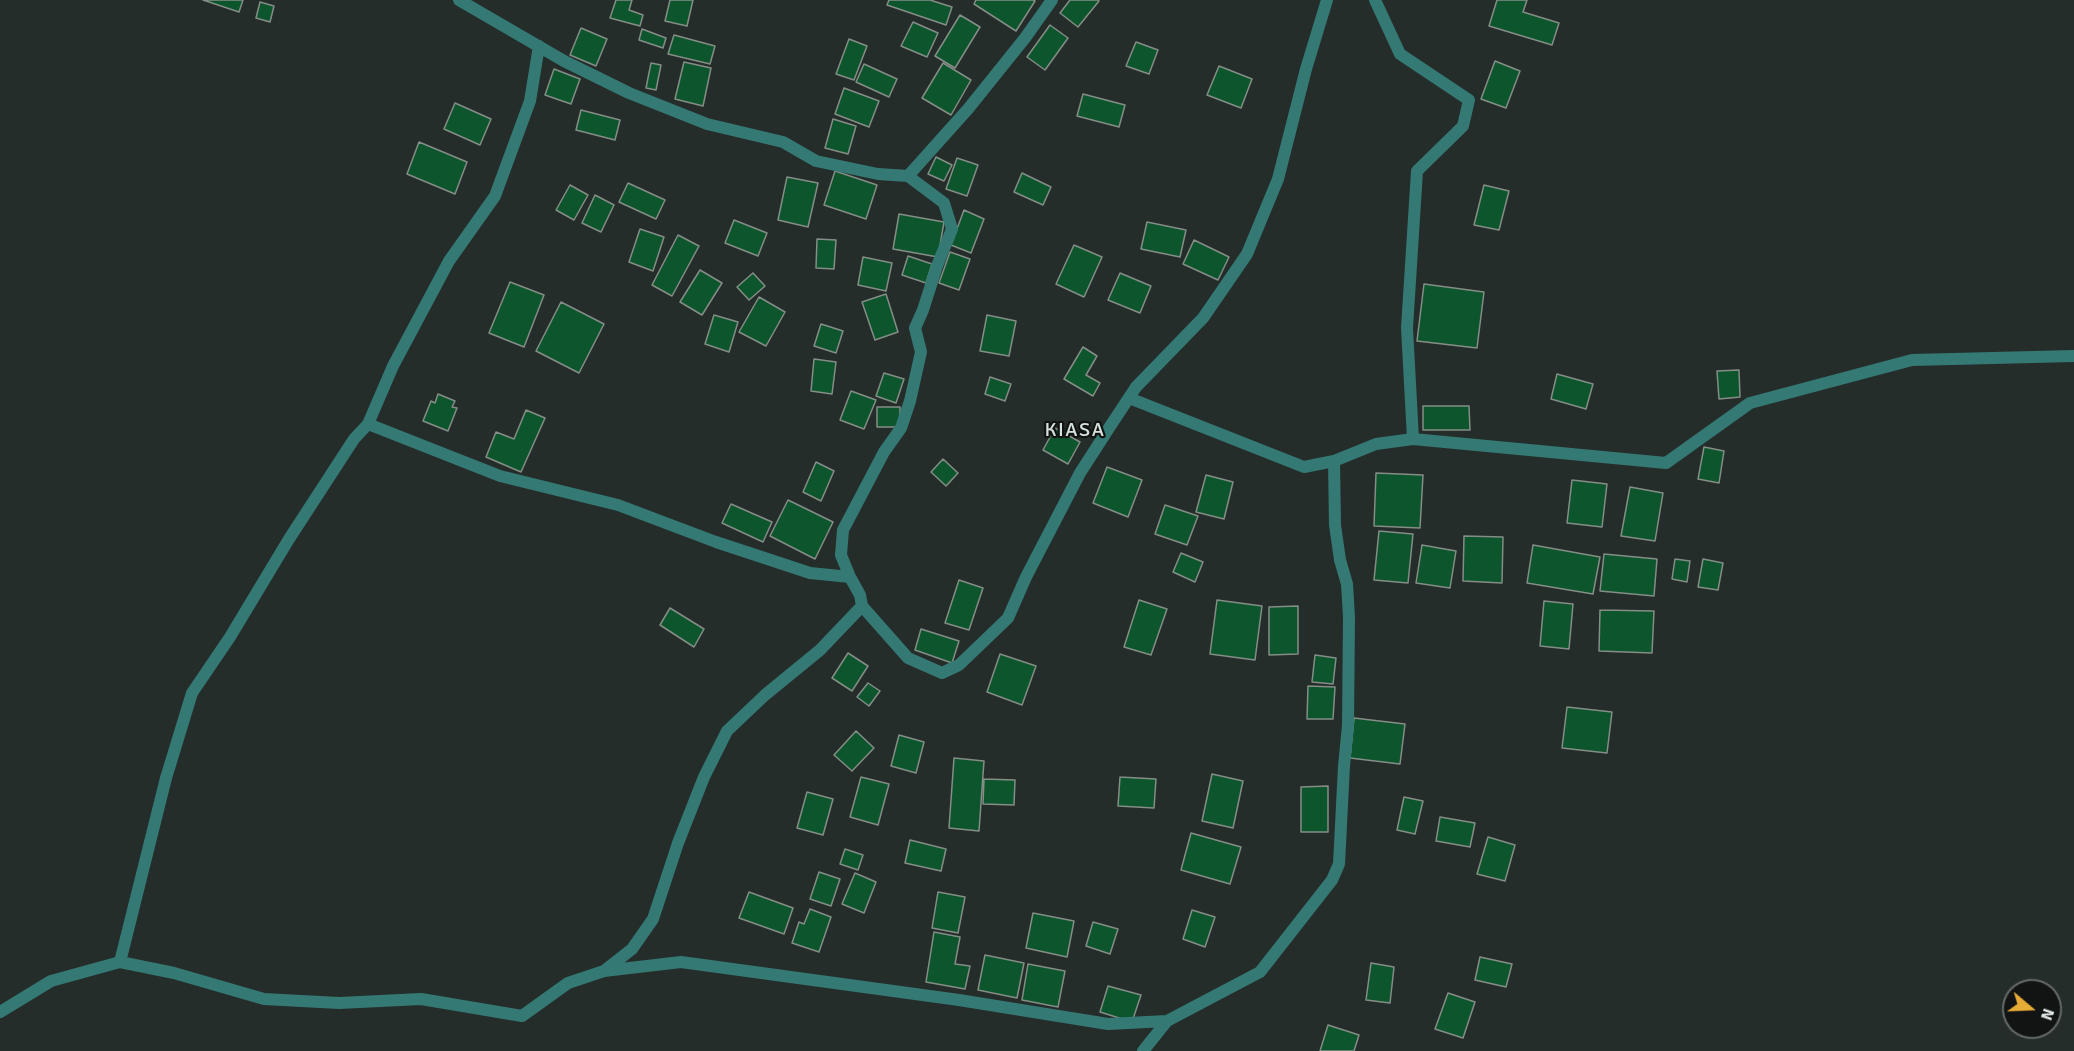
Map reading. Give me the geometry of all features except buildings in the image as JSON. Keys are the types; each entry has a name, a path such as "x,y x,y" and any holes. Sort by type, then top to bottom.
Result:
{"street":[{"path":"459,0 539,46 629,93 707,124 783,142 816,161 878,174 908,176 944,203 952,229 937,266 924,310 915,328 921,352 910,401 901,428 884,452 843,530 841,555 860,595 862,606 908,658 942,673 959,666 1008,618 1080,473 1136,387 1203,318 1247,254 1278,179 1306,69 1327,0"},
{"path":"908,176 968,109 1052,0"},
{"path":"1375,0 1400,54 1469,100 1463,126 1417,171 1407,328 1413,439"},
{"path":"120,962 166,778 192,693 230,637 289,539 354,439 368,424 393,366 449,261 495,196 530,101 539,46"},
{"path":"1129,398 1304,467 1334,461 1376,444 1413,439 1666,463 1750,403 1912,360 2074,356"},
{"path":"368,424 500,476 618,505 716,542 810,573 850,577"},
{"path":"1143,1051 1167,1021 1260,972 1332,880 1339,864 1348,725 1349,616 1347,584 1335,525 1334,461"},
{"path":"604,971 632,949 653,919 678,843 704,777 727,731 765,695 820,650 862,606"},
{"path":"0,1012 51,981 120,962 174,973 264,999 339,1003 421,999 522,1016 568,983 604,971 681,962 959,1000 1108,1024 1167,1021"}],"district":[{"name":"KIASA","path":"1075,431"}]}
